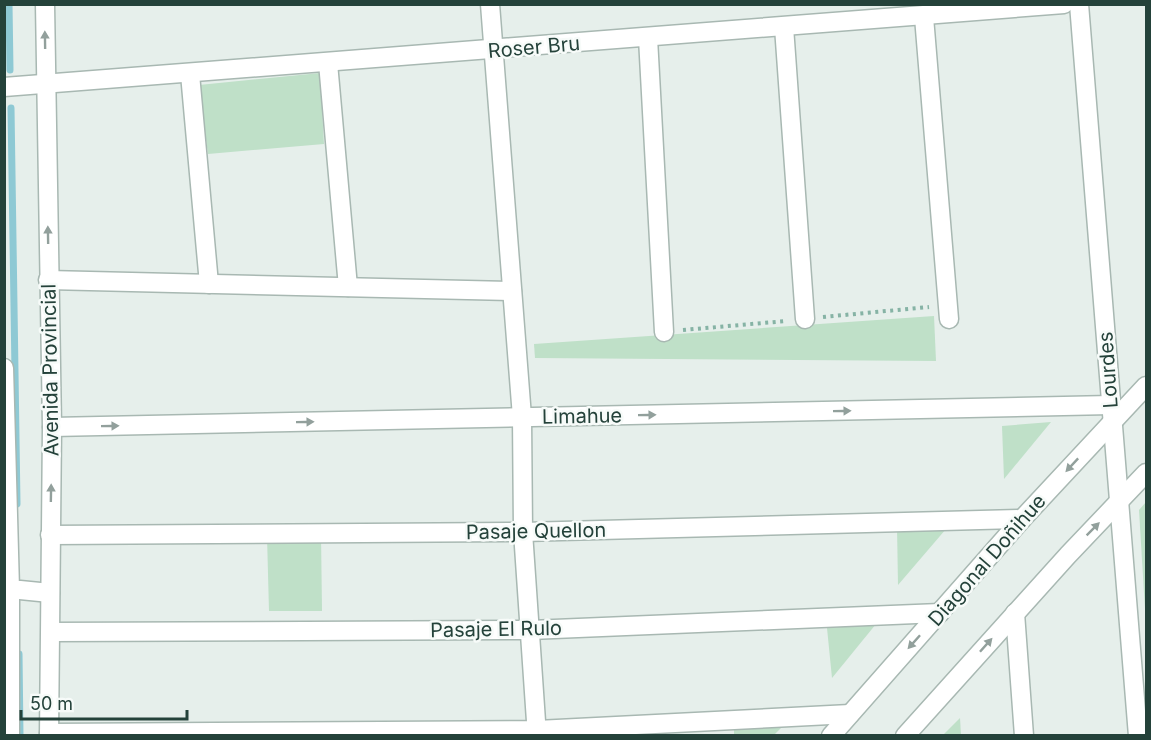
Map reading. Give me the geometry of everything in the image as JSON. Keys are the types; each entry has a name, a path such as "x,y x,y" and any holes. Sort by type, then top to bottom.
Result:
{"street":[{"name":"Avenida Provincial","path":"45,4 52,427 49,734"},
{"path":"490,4 522,417 524,531 537,733"},
{"name":"Roser Bru","path":"4,87 1064,4"},
{"name":"Lourdes","path":"1079,4 1138,735"},
{"path":"924,16 948,318"},
{"path":"784,27 805,319"},
{"path":"648,38 664,332"},
{"path":"328,63 348,287"},
{"path":"190,74 209,284"},
{"path":"48,280 512,291"},
{"path":"4,368 10,735"},
{"name":"Diagonal Doñihue","path":"831,735 1112,414 1146,386"},
{"name":"Limahue","path":"52,427 522,417 1112,414"},
{"path":"905,735 1146,473"},
{"name":"Pasaje Quellon","path":"50,535 524,531 1022,519"},
{"path":"7,589 50,593"},
{"name":"Pasaje El Rulo","path":"51,632 530,630 940,613"},
{"path":"1015,613 1024,735"},
{"path":"49,734 537,733 850,714"}],"green space":[{"path":"320,73 324,144 208,154 199,85"},
{"path":"934,316 936,361 535,358 534,344"},
{"path":"1051,422 1004,479 1002,426"},
{"path":"1146,502 1146,626 1139,510"},
{"path":"952,522 898,585 897,526"},
{"path":"321,534 322,611 269,611 267,536"},
{"path":"876,624 832,678 827,628"},
{"path":"960,718 961,735 943,735"},
{"path":"785,724 774,735 734,735 734,728"}],"waterway":[{"path":"9,4 10,70"},
{"path":"11,108 17,504"},
{"path":"19,654 20,736"}]}
